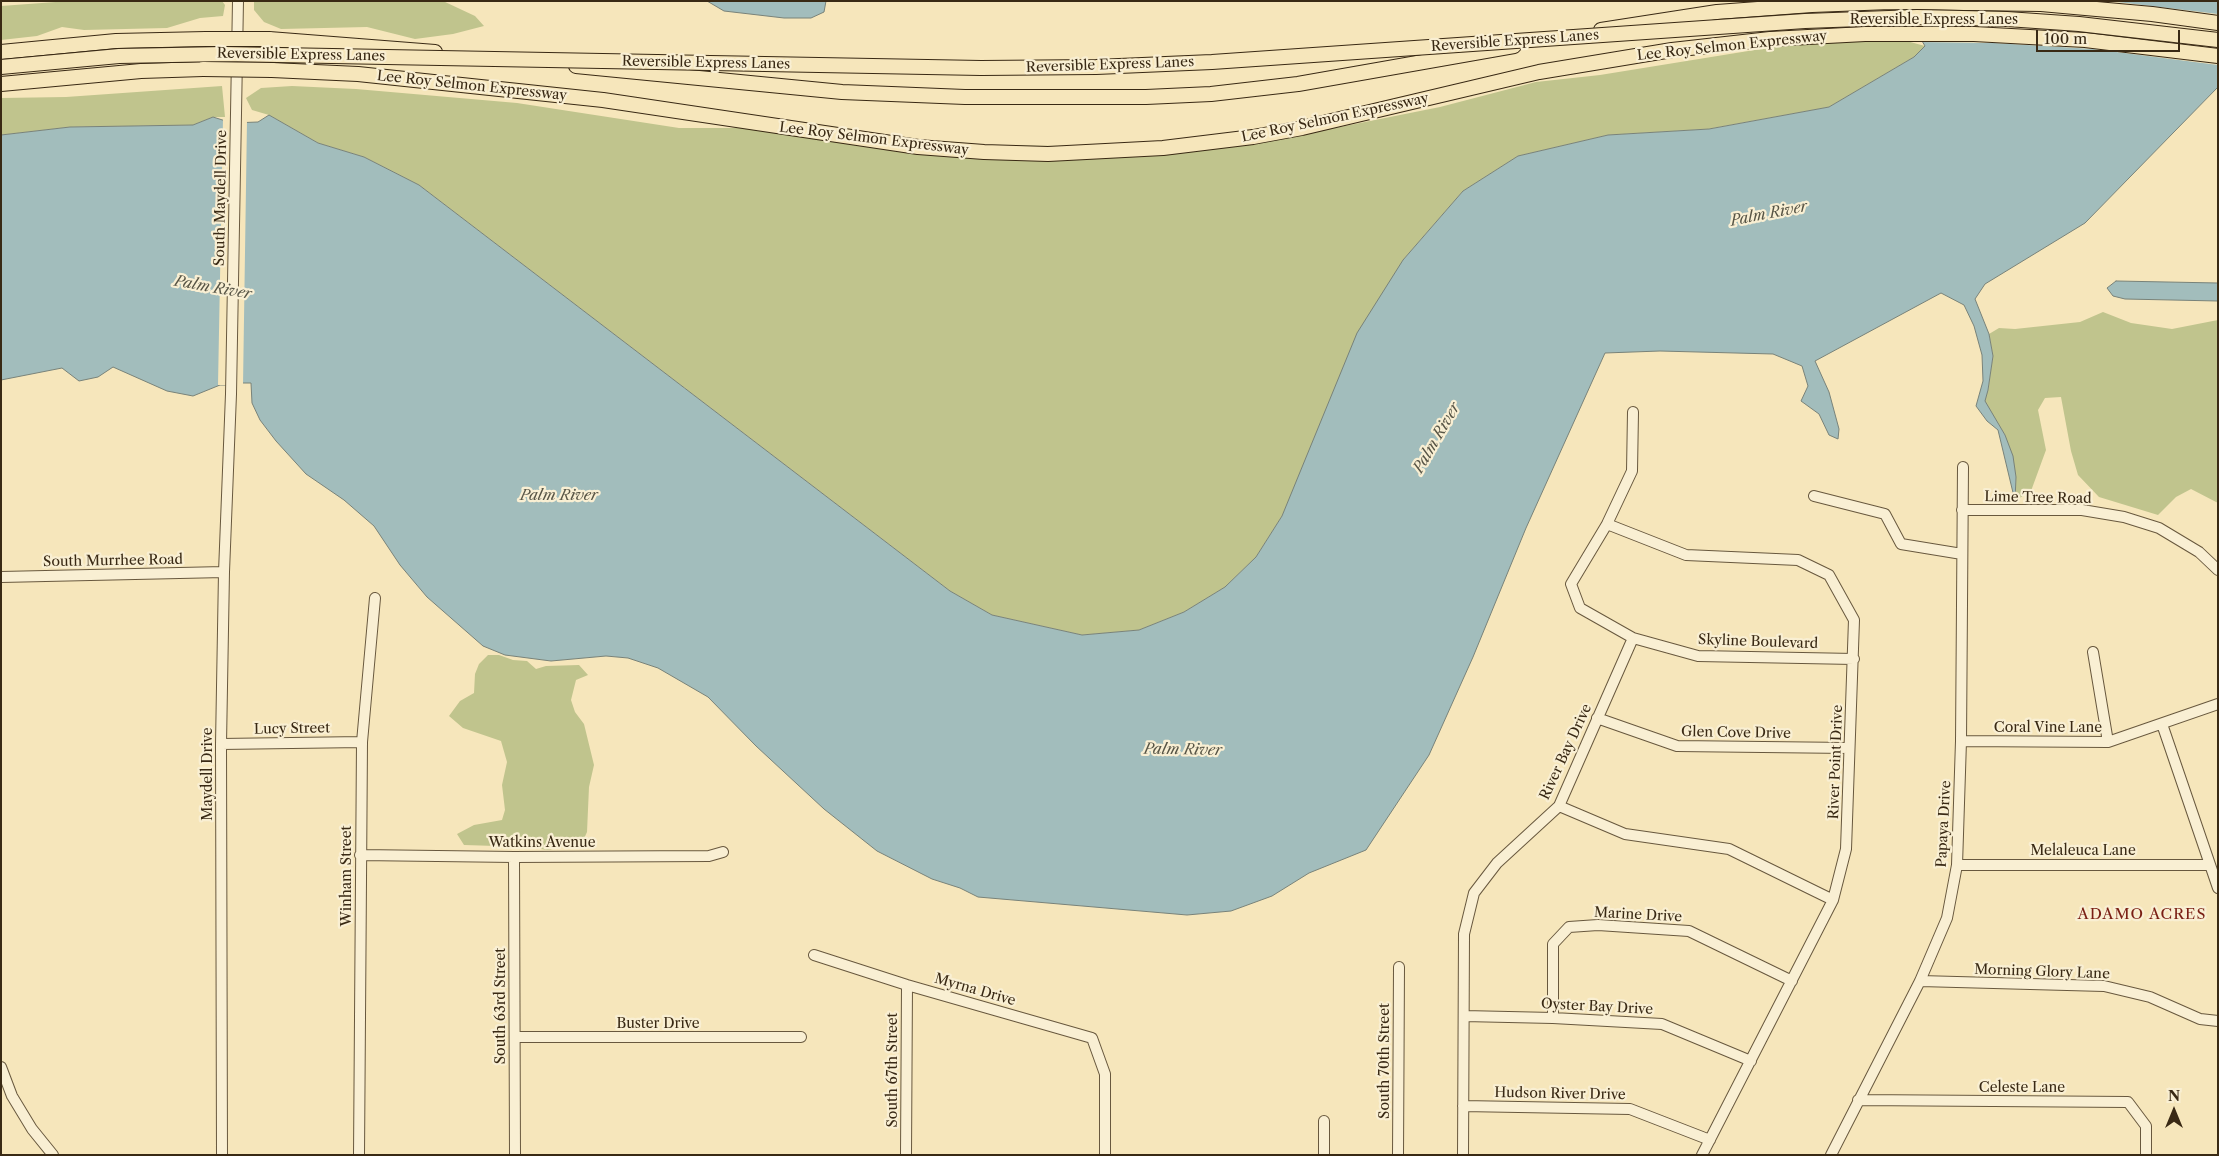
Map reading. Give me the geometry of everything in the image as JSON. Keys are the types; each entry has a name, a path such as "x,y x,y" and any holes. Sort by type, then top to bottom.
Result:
{"highway":[{"name":"Lee Roy Selmon Expressway","path":"1,52 116,41 269,39 398,49 842,92 965,98 1146,98 1211,94 1331,80 1596,31 1717,12 1812,5 1890,2 2040,4 2124,11 2218,23"},
{"name":"Reversible Express Lanes","path":"1,67 119,56 224,54 981,68 1105,67 1212,62 1796,22 1917,17 2007,19 2080,24 2218,40"},
{"name":"Lee Roy Selmon Expressway","path":"1,84 141,71 203,69 358,74 603,100 918,147 1048,154 1154,149 1253,137 1310,126 1539,72 1663,51 1770,39 1904,33 1974,34 2085,40 2218,56"}],"street":[{"name":"South Maydell Drive","path":"231,394 238,1"},
{"name":"Maydell Drive","path":"222,1155 221,744 224,572 231,394"},
{"path":"1633,412 1632,471 1607,524 1571,584 1580,608 1633,638"},
{"name":"Papaya Drive","path":"1830,1155 1920,981 1947,918 1957,865 1961,741 1963,467"},
{"path":"1814,496 1885,514 1901,544 1962,554"},
{"name":"Lime Tree Road","path":"1962,510 2082,510 2124,517 2159,528 2199,552 2218,570"},
{"name":"River Point Drive","path":"1607,524 1686,555 1798,560 1829,574 1854,620 1846,849 1833,900 1702,1155"},
{"name":"South Murrhee Road","path":"1,576 224,572"},
{"name":"Winham Street","path":"360,1155 362,742 375,598"},
{"name":"Skyline Boulevard","path":"1633,638 1698,656 1854,659"},
{"name":"River Bay Drive","path":"1463,1155 1464,934 1474,893 1497,863 1558,806 1633,638"},
{"path":"2093,652 2108,742"},
{"name":"Coral Vine Lane","path":"1961,741 2108,742 2218,704"},
{"name":"Glen Cove Drive","path":"1598,718 1677,746 1849,748"},
{"path":"2162,724 2218,888"},
{"name":"Lucy Street","path":"221,744 362,742"},
{"path":"1558,806 1625,834 1729,849 1833,900"},
{"name":"Watkins Avenue","path":"360,855 514,857 709,856 723,852"},
{"name":"South 63rd Street","path":"514,857 515,1155"},
{"name":"Melaleuca Lane","path":"1957,865 2209,865"},
{"name":"Marine Drive","path":"1553,1018 1553,944 1569,927 1598,925 1689,931 1792,981"},
{"name":"Myrna Drive","path":"814,955 907,985 1092,1038 1105,1074 1105,1155"},
{"name":"South 70th Street","path":"1398,1155 1399,967"},
{"name":"Morning Glory Lane","path":"1920,981 2104,986 2150,997 2200,1020 2218,1021"},
{"name":"South 67th Street","path":"906,1155 907,985"},
{"name":"Oyster Bay Drive","path":"1464,1016 1553,1018 1662,1024 1751,1061"},
{"name":"Buster Drive","path":"515,1037 801,1038"},
{"path":"1,1067 12,1096 32,1130 53,1155"},
{"name":"Celeste Lane","path":"1858,1100 2128,1102 2146,1126 2146,1155"},
{"name":"Hudson River Drive","path":"1463,1106 1630,1109 1710,1140"},
{"path":"1324,1121 1324,1155"}],"green space":[{"path":"69,1 222,1 225,5 223,16 200,18 167,28 84,30 62,27 37,36 1,40 1,6"},
{"path":"254,1 443,1 475,16 484,26 453,34 415,39 367,27 281,29 264,22 254,10"},
{"path":"1854,40 1903,40 1925,46 1914,57 1829,107 1708,129 1608,135 1518,156 1463,191 1403,260 1282,516 1256,557 1225,587 1184,612 1139,630 1082,635 992,615 950,591 419,185 364,157 318,143 269,115 252,110 246,98 261,88 292,86 356,89 517,103 679,128 747,128 941,145 1074,146 1216,142 1335,128 1440,107 1536,82 1600,75 1773,47"},
{"path":"222,86 225,117 213,117 193,125 70,127 1,135 1,98 66,97"},
{"path":"2103,312 2131,323 2172,329 2218,320 2218,503 2191,489 2176,497 2158,515 2099,497 2078,475 2071,451 2061,397 2045,398 2038,410 2046,450 2031,491 2015,501 2016,477 2005,435 1984,401 1988,390 1993,356 1989,334 1999,328 2015,329 2080,322"},
{"path":"488,655 499,655 513,660 527,661 536,669 546,666 579,665 588,675 576,680 571,700 575,712 584,724 594,765 589,787 587,832 582,843 548,850 533,848 521,842 496,846 464,845 457,834 474,825 502,820 505,810 502,785 507,762 501,741 463,728 449,716 460,701 474,693 475,674 479,664"}],"water":[{"path":"707,1 826,1 824,12 811,18 784,18 724,11"},
{"name":"Palm River","path":"1935,1 2218,1 2218,87 2085,223 1985,284 1975,299 1989,334 1993,356 1985,401 2005,435 2013,456 2016,477 2015,501 1998,430 1987,421 1976,406 1983,381 1982,355 1974,326 1964,305 1941,293 1815,361 1829,392 1839,429 1838,439 1829,435 1819,414 1801,401 1808,386 1802,366 1773,354 1660,351 1605,353 1526,528 1473,657 1429,755 1366,850 1309,873 1272,896 1231,911 1187,915 978,897 960,888 932,879 877,851 824,809 756,746 708,697 658,668 628,658 606,656 551,661 505,655 483,646 427,597 400,565 374,526 344,500 306,474 276,441 260,420 252,403 251,383 228,383 228,385 220,385 193,396 167,391 113,367 98,377 79,381 62,368 1,380 1,135 70,127 193,125 213,117 232,123 258,122 269,115 318,143 364,157 419,185 950,591 992,615 1082,635 1139,630 1184,612 1225,587 1256,557 1282,516 1357,333 1403,260 1463,191 1518,156 1608,135 1709,129 1829,107 1914,57 1925,46 1913,26"},
{"path":"2116,281 2218,283 2218,301 2125,299 2113,296 2107,288"}],"pier":[{"path":"1934,1 2109,1 2218,14 2218,65 2093,49 1994,43 1920,42 1910,26 1927,5"},
{"path":"223,118 247,120 243,385 218,385"}],"district":[{"name":"ADAMO ACRES","path":"2142,915"}]}
